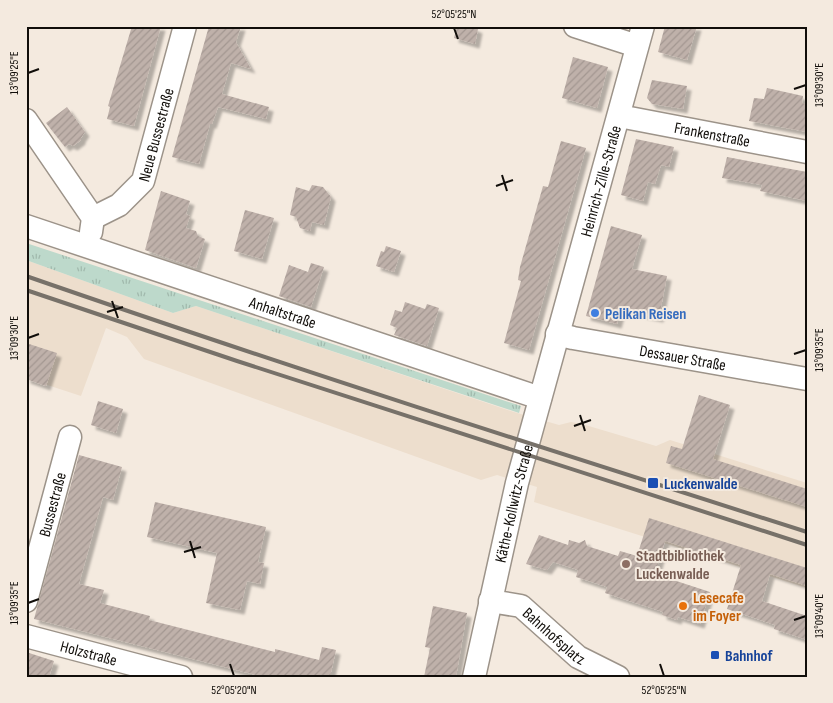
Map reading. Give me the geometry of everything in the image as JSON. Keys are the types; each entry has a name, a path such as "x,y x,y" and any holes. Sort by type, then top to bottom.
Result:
{"street":[{"name":"Neue Bussestraße","path":"93,218 120,204 143,181 185,26"},
{"path":"575,26 640,36"},
{"name":"Heinrich-Zille-Straße","path":"557,334 640,36"},
{"name":"Frankenstraße","path":"619,116 807,152"},
{"path":"26,120 93,218 89,248"},
{"name":"Anhaltstraße","path":"26,226 540,398"},
{"name":"Dessauer Straße","path":"557,334 807,379"},
{"name":"Käthe-Kollwitz-Straße","path":"474,677 508,516 557,334"},
{"name":"Bussestraße","path":"26,601 70,438"},
{"name":"Bahnhofsplatz","path":"490,601 521,606 578,657 618,677"},
{"name":"Holzstraße","path":"26,636 175,676"}],"shaded area":[{"path":"26,260 173,313 196,306 514,412 559,425 571,422 582,424 656,446 670,440 807,483 807,588 534,502 537,487 497,475 481,480 144,359 127,337 106,328 81,396 26,378"}],"green space":[{"path":"26,243 521,406 519,413 196,306 173,313 26,260"}],"building":[{"path":"132,26 161,26 134,126 107,119 110,107 108,106"},
{"path":"209,26 241,26 236,42 251,69 231,63 222,94 269,107 266,119 218,107 212,124 210,124 199,164 172,157"},
{"path":"457,26 471,26 478,29 475,44 454,38"},
{"path":"665,26 697,26 687,60 658,52"},
{"path":"573,57 608,67 597,108 562,98"},
{"path":"652,80 687,86 683,109 652,104 647,98"},
{"path":"767,88 803,96 802,103 807,104 807,132 749,121 754,98 764,99"},
{"path":"67,107 85,132 81,140 73,146 69,144 65,147 46,123"},
{"path":"636,139 674,147 669,167 661,165 655,184 648,182 643,201 621,195"},
{"path":"561,141 586,148 529,350 504,343 521,281 518,280 520,267 543,186 548,187"},
{"path":"727,157 807,172 807,201 760,191 762,185 722,178"},
{"path":"312,185 323,187 331,197 324,225 312,222 310,231 300,228 296,217 290,215 296,187 309,191"},
{"path":"161,191 190,201 186,214 190,216 186,228 196,231 198,236 205,239 196,268 145,250"},
{"path":"245,210 274,218 262,259 234,251"},
{"path":"611,226 642,235 632,269 667,276 659,318 621,310 617,324 586,316"},
{"path":"386,246 401,251 394,272 376,266 381,251 384,252"},
{"path":"311,263 324,267 311,307 279,296 289,265 308,272"},
{"path":"405,302 425,309 427,304 439,308 427,346 394,335 397,328 390,325 395,310 402,312"},
{"path":"26,343 57,353 46,386 26,379"},
{"path":"699,395 730,405 713,459 807,489 807,507 666,463 671,446 682,449"},
{"path":"98,401 123,409 116,433 91,425"},
{"path":"79,455 122,467 113,500 103,497 79,584 104,590 100,603 150,616 149,620 275,652 275,649 319,660 322,647 336,650 330,677 264,677 34,619"},
{"path":"155,502 266,527 258,562 264,563 260,584 247,581 240,610 206,603 217,553 147,537"},
{"path":"649,518 807,568 807,586 770,574 762,601 807,616 807,640 774,629 775,625 727,609 741,565 665,541 655,574 710,592 700,624 678,617 677,620 662,615 663,612 605,593 607,587 576,577 578,570 553,562 547,570 526,564 539,535 568,545 569,540 579,543 585,540 587,546 618,556 620,551 637,556"},
{"path":"433,606 467,613 456,677 424,677 430,648 425,647"},
{"path":"26,652 54,661 49,677 26,677"}],"railway":[{"path":"26,276 318,375 807,532"},
{"path":"26,290 237,361 807,545"}],"place":[{"name":"Pelikan Reisen","path":"595,313"},
{"name":"Luckenwalde","path":"653,483"},
{"name":"Stadtbibliothek Luckenwalde","path":"626,564"},
{"name":"Lesecafe im Foyer","path":"683,606"},
{"name":"Bahnhof","path":"715,655"}]}
